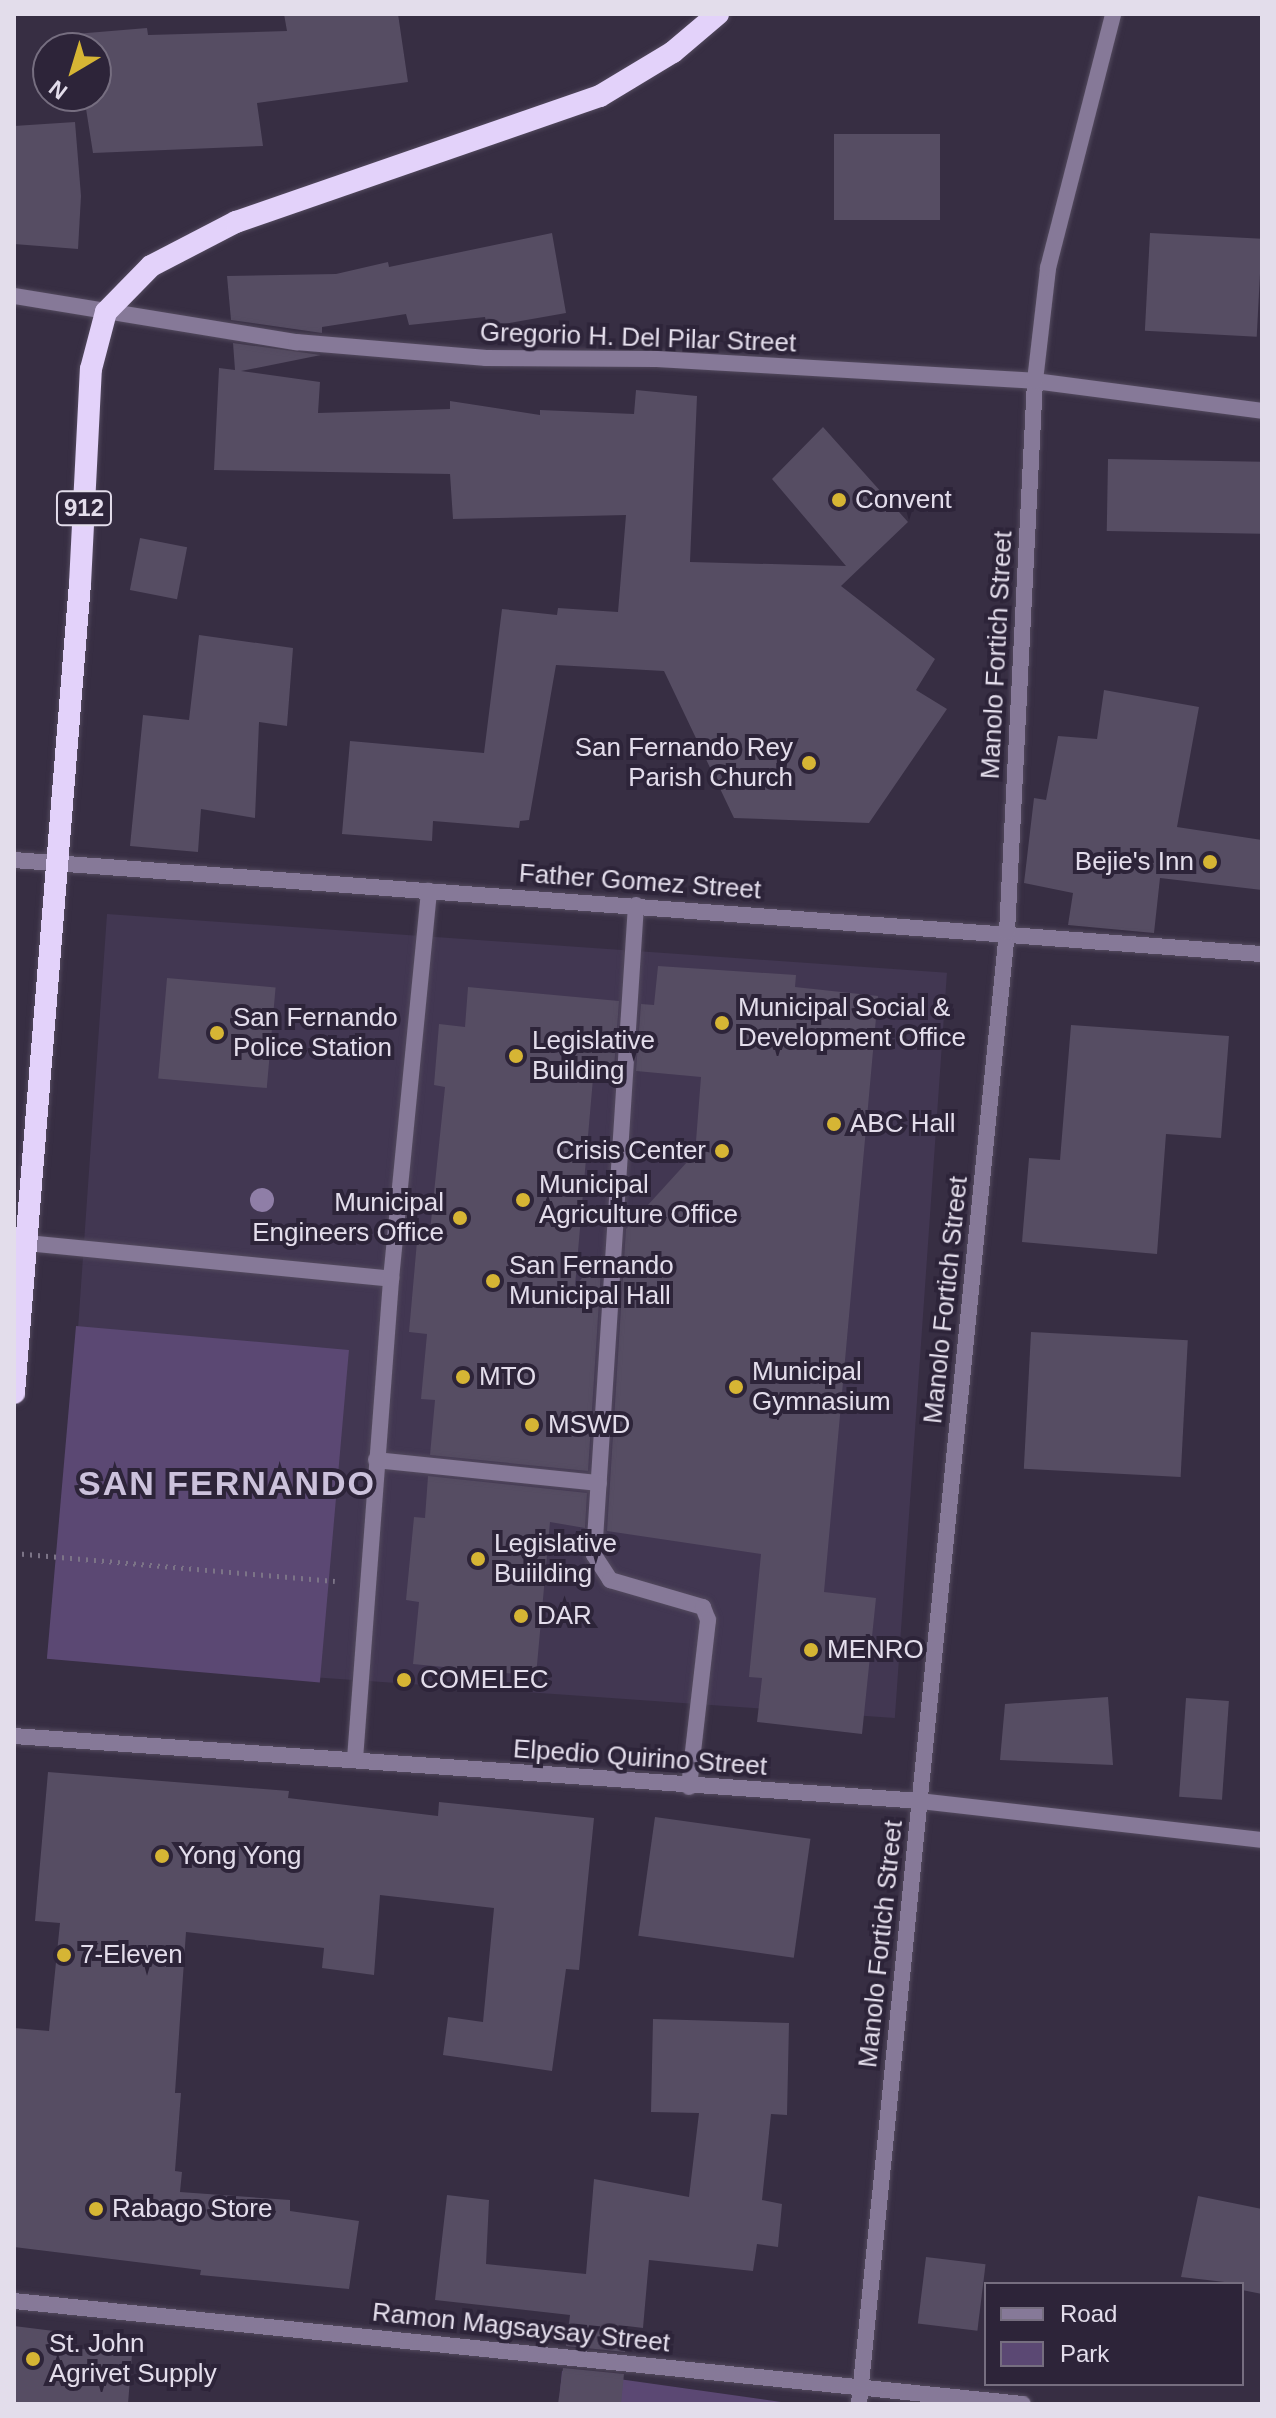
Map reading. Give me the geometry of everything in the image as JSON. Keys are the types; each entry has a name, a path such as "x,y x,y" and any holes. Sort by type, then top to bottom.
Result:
{"highway":[{"name":"912","path":"14,1393 54,864 80,584 91,369 106,312 151,266 236,222 600,96 673,52 718,14"}],"street":[{"name":"Manolo Fortich Street","path":"859,2404 1007,932 1035,381 1048,268 1113,14"},
{"name":"Gregorio H. Del Pilar Street","path":"14,296 296,342 486,358 656,359 1035,381 1262,411"},
{"name":"Father Gomez Street","path":"14,860 1007,932 1262,954"},
{"path":"355,1759 391,1279 429,891"},
{"path":"636,905 594,1555 598,1567 610,1580 703,1607 708,1620 689,1787"},
{"path":"27,1243 391,1279"},
{"path":"376,1460 599,1483"},
{"name":"Elpedio Quirino Street","path":"14,1736 355,1759 689,1787 920,1801 1262,1840"},
{"name":"Ramon Magsaysay Street","path":"14,2301 1023,2404"}],"path":[{"path":"14,1553 368,1584"}],"shaded area":[{"path":"107,914 947,973 895,1718 55,1659"}],"green space":[{"path":"76,1326 349,1350 320,1683 47,1659"},
{"path":"562,2371 788,2404 621,2404 621,2400 560,2391"}],"building":[{"path":"284,14 398,14 408,82 257,103 263,146 93,153 87,112 112,112 112,32 99,32 147,28 148,35 287,31"},
{"path":"75,122 81,196 78,249 14,244 14,126"},
{"path":"834,134 940,134 940,220 834,220"},
{"path":"552,233 566,313 487,327 485,317 409,325 406,314 322,327 322,333 231,320 227,276 336,274 388,262 389,267"},
{"path":"1150,233 1262,239 1257,337 1145,331"},
{"path":"233,343 321,355 241,371 320,382 318,413 450,409 450,401 540,415 540,410 634,414 636,390 697,396 690,562 846,566 772,479 823,427 908,522 841,586 935,659 916,690 947,709 869,823 734,818 664,671 556,665 529,820 520,821 519,828 433,821 432,841 342,834 350,741 484,753 502,609 557,615 558,608 618,612 626,515 453,519 450,474 214,470 219,368 235,370"},
{"path":"1108,459 1262,462 1261,534 1107,531"},
{"path":"140,538 187,547 177,599 130,590"},
{"path":"199,635 293,648 287,726 259,722 255,818 201,809 198,852 130,846 143,715 189,720"},
{"path":"1104,690 1199,707 1177,827 1262,840 1262,890 1160,878 1154,933 1068,925 1073,893 1024,883 1034,798 1046,800 1058,736 1097,739"},
{"path":"658,966 796,975 795,987 878,996 824,1592 876,1598 862,1734 757,1722 762,1678 749,1677 761,1554 607,1531 626,1229 688,1161 696,1141 701,1077 636,1071 641,1004 654,1005"},
{"name":"San Fernando Police Station","path":"167,978 276,987 267,1088 158,1079"},
{"path":"468,987 619,1001 614,1069 594,1067 575,1286 602,1255 588,1471 430,1455 435,1400 421,1399 427,1334 409,1332 418,1230 430,1231 445,1087 434,1085 439,1024 465,1027"},
{"path":"1071,1025 1229,1036 1221,1138 1166,1134 1157,1254 1022,1242 1029,1158 1060,1160"},
{"path":"1031,1332 1188,1340 1181,1477 1024,1469"},
{"name":"Legislative Buiilding","path":"428,1476 587,1493 585,1528 550,1522 536,1676 413,1664 419,1602 406,1600 414,1517 425,1518"},
{"path":"1108,1697 1113,1765 1000,1760 1005,1704"},
{"path":"1186,1698 1229,1701 1222,1800 1179,1797"},
{"path":"48,1772 289,1791 288,1798 438,1816 439,1802 594,1818 579,1970 566,1969 552,2071 443,2055 448,2017 483,2022 494,1908 380,1895 374,1975 322,1968 324,1948 186,1932 175,2093 181,2093 175,2171 182,2172 180,2192 290,2200 290,2211 359,2221 349,2289 200,2275 201,2270 14,2247 14,2028 49,2031 60,1923 35,1921"},
{"path":"655,1817 810,1839 794,1958 638,1936"},
{"path":"653,2019 789,2023 787,2115 771,2114 762,2200 782,2204 778,2247 757,2244 753,2271 649,2260 643,2328 627,2326 625,2352 566,2346 570,2315 435,2300 447,2195 489,2200 486,2264 586,2274 594,2179 689,2197 699,2113 651,2112"},
{"path":"1198,2196 1262,2209 1262,2294 1244,2290 1244,2282 1181,2277"},
{"path":"926,2257 986,2264 977,2331 918,2324"},
{"path":"14,2326 54,2331 53,2346 132,2354 128,2404 14,2404"},
{"path":"563,2368 624,2374 621,2404 558,2404"}],"place":[{"name":"Convent","path":"839,500"},
{"name":"San Fernando Rey Parish Church","path":"809,763"},
{"name":"Bejie's Inn","path":"1210,862"},
{"name":"Municipal Social & Development Office","path":"722,1023"},
{"name":"San Fernando Police Station","path":"217,1033"},
{"name":"Legislative Building","path":"516,1056"},
{"name":"ABC Hall","path":"834,1124"},
{"name":"Crisis Center","path":"722,1151"},
{"name":"Municipal Agriculture Office","path":"523,1200"},
{"name":"Municipal Engineers Office","path":"460,1218"},
{"name":"San Fernando Municipal Hall","path":"493,1281"},
{"name":"MTO","path":"463,1377"},
{"name":"Municipal Gymnasium","path":"736,1387"},
{"name":"MSWD","path":"532,1425"},
{"name":"Legislative Buiilding","path":"478,1559"},
{"name":"DAR","path":"521,1616"},
{"name":"MENRO","path":"811,1650"},
{"name":"COMELEC","path":"404,1680"},
{"name":"Yong Yong","path":"162,1856"},
{"name":"7-Eleven","path":"64,1955"},
{"name":"Rabago Store","path":"96,2209"},
{"name":"St. John Agrivet Supply","path":"33,2359"}],"district":[{"name":"SAN FERNANDO","path":"227,1484"}]}
